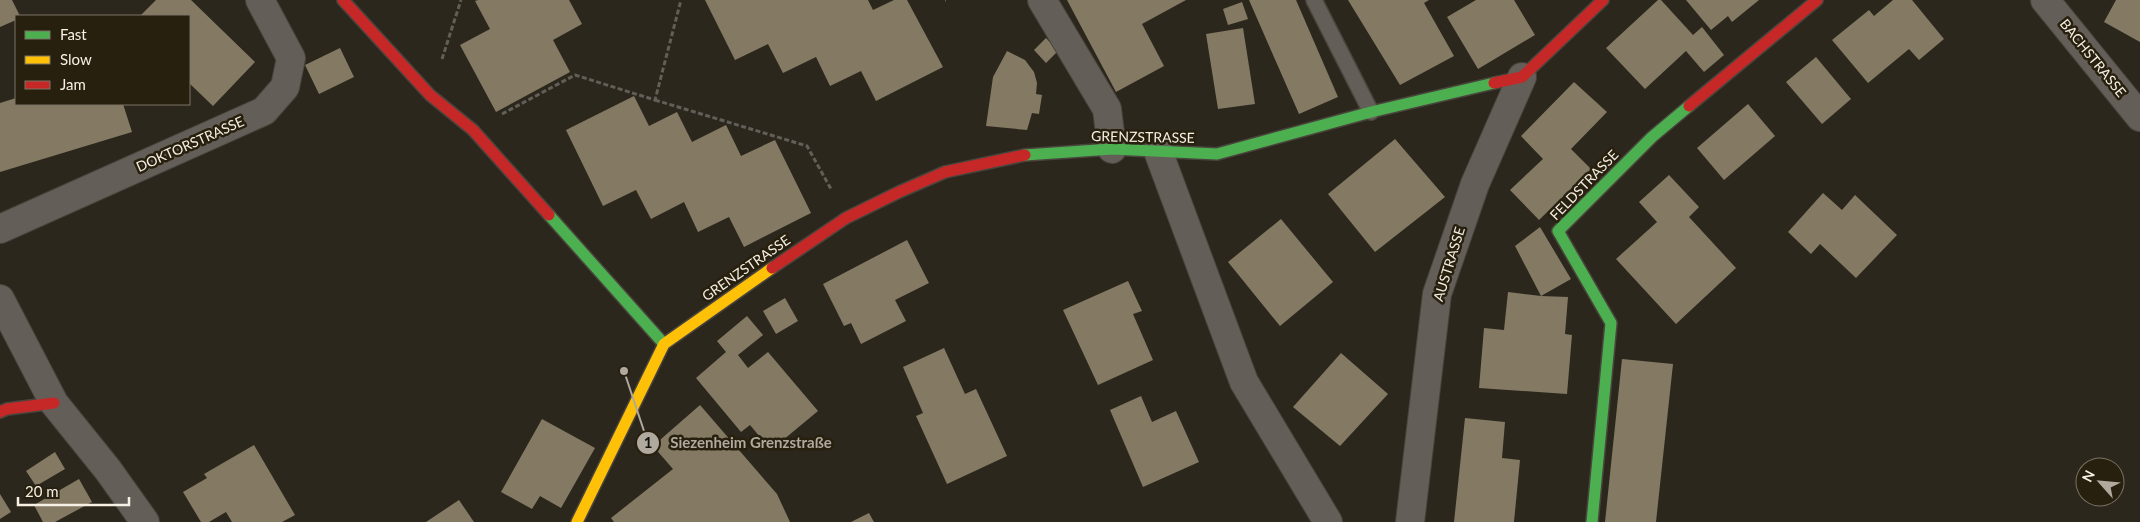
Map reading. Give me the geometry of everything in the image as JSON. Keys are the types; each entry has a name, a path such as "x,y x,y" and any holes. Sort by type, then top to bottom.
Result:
{"street":[{"name":"DOKTORSTRASSE","path":"0,229 264,111 285,87 290,58 260,0"},
{"path":"343,0 430,95 473,130 664,344"},
{"path":"1042,0 1107,109 1112,149"},
{"path":"1522,77 1604,0"},
{"name":"FELDSTRASSE","path":"1592,522 1611,323 1558,231 1652,136 1817,0"},
{"name":"BACHSTRASSE","path":"2045,0 2140,117"},
{"name":"GRENZSTRASSE","path":"577,522 664,344 846,218 899,192 946,172 1019,155 1112,149 1217,154 1371,112 1522,77"},
{"name":"AUSTRASSE","path":"1410,522 1437,294 1475,184 1522,77"},
{"path":"1158,150 1244,382 1328,522"},
{"path":"0,299 54,404 108,470 145,522"},
{"path":"0,412 7,409 54,404"}],"lane":[{"path":"1314,0 1371,112"}],"path":[{"path":"430,95 461,0"},
{"path":"655,100 681,0"},
{"path":"473,130 575,74 807,146 846,218"}],"building":[{"path":"0,0 12,0 20,15 15,15 15,20 0,27"},
{"path":"156,0 191,0 255,62 213,106 190,84 190,15 141,15"},
{"path":"569,0 582,24 553,40 570,72 496,112 460,45 490,29 475,1"},
{"path":"705,0 868,0 873,10 894,0 907,0 943,67 876,101 861,71 830,86 816,57 783,73 768,44 735,60"},
{"path":"1067,0 1186,0 1142,24 1164,66 1116,92"},
{"path":"1249,0 1296,0 1338,97 1299,114"},
{"path":"1348,0 1429,0 1424,3 1454,56 1400,85"},
{"path":"1476,0 1514,0 1535,35 1478,69 1447,17"},
{"path":"1658,0 1661,0 1693,35 1702,27 1724,55 1704,72 1686,51 1645,89 1606,48"},
{"path":"1686,0 1759,0 1732,22 1728,16 1711,30"},
{"path":"1893,0 1912,0 1944,39 1919,60 1909,49 1868,83 1832,40 1869,10 1874,16"},
{"path":"2116,0 2140,0 2140,42 2104,22"},
{"path":"1242,2 1248,19 1228,25 1223,9"},
{"path":"1243,28 1255,104 1218,109 1206,34"},
{"path":"1046,38 1058,51 1046,63 1034,50"},
{"path":"340,48 354,77 319,94 305,65"},
{"path":"1007,51 1025,60 1034,72 1037,83 1036,94 1042,95 1039,114 1032,113 1027,130 986,126 993,77"},
{"path":"1816,57 1851,99 1822,124 1786,82"},
{"path":"1574,82 1607,112 1571,149 1591,169 1539,220 1510,190 1543,159 1521,136"},
{"path":"634,96 649,126 677,112 692,142 726,125 741,156 775,140 811,213 744,247 729,217 698,232 684,202 651,219 636,190 603,206 566,130"},
{"path":"15,98 15,105 123,105 132,132 0,172 0,103"},
{"path":"1748,104 1775,136 1724,180 1697,148"},
{"path":"1395,139 1445,197 1375,252 1328,194"},
{"path":"1669,175 1699,207 1689,217 1736,268 1676,324 1616,259 1657,222 1639,202"},
{"path":"1823,193 1842,210 1855,195 1897,235 1856,278 1820,244 1811,254 1788,232"},
{"path":"1281,219 1333,282 1280,326 1228,262"},
{"path":"1540,227 1571,279 1541,296 1515,246"},
{"path":"907,240 929,283 895,300 906,321 861,344 851,323 844,326 823,284"},
{"path":"1128,281 1142,311 1133,314 1153,360 1098,385 1063,310"},
{"path":"1508,292 1568,297 1565,334 1572,335 1567,394 1479,388 1484,328 1504,330"},
{"path":"785,298 798,321 776,334 763,311"},
{"path":"747,316 763,335 738,355 748,368 768,352 818,411 771,450 750,425 741,432 696,378 726,352 717,341"},
{"path":"944,348 965,394 976,389 1007,456 947,484 916,416 923,413 903,367"},
{"path":"1341,353 1388,394 1340,446 1293,407"},
{"path":"1622,359 1673,364 1656,522 1605,522"},
{"path":"1141,396 1152,422 1176,411 1199,462 1143,487 1110,410"},
{"path":"700,405 777,494 790,522 614,522 611,518 673,469 653,446"},
{"path":"1465,418 1505,422 1502,458 1520,460 1514,522 1454,522"},
{"path":"542,419 595,448 561,508 540,496 532,509 501,492"},
{"path":"254,445 295,515 282,522 232,522 226,512 209,522 201,522 183,492 207,478 204,474"},
{"path":"55,452 65,469 36,486 26,471"},
{"path":"79,479 92,502 55,522 43,522 34,505"},
{"path":"0,494 11,512 0,519"},
{"path":"459,500 474,522 426,522"},
{"path":"869,513 874,522 851,522"}],"traffic: fast":[{"path":"1025,155 1112,149 1217,154 1371,112 1494,83"},
{"path":"1592,522 1611,323 1558,231 1652,137 1689,106"},
{"path":"549,215 664,344"}],"traffic: slow":[{"path":"577,522 664,344 772,268"}],"traffic: jam":[{"path":"343,0 430,95 473,130 549,215"},
{"path":"1494,83 1522,77 1603,0"},
{"path":"1689,106 1817,0"},
{"path":"772,268 846,218 899,192 945,172 1025,155"},
{"path":"0,412 7,409 54,403"}],"place":[{"name":"Siezenheim Grenzstraße","path":"624,371"}]}
